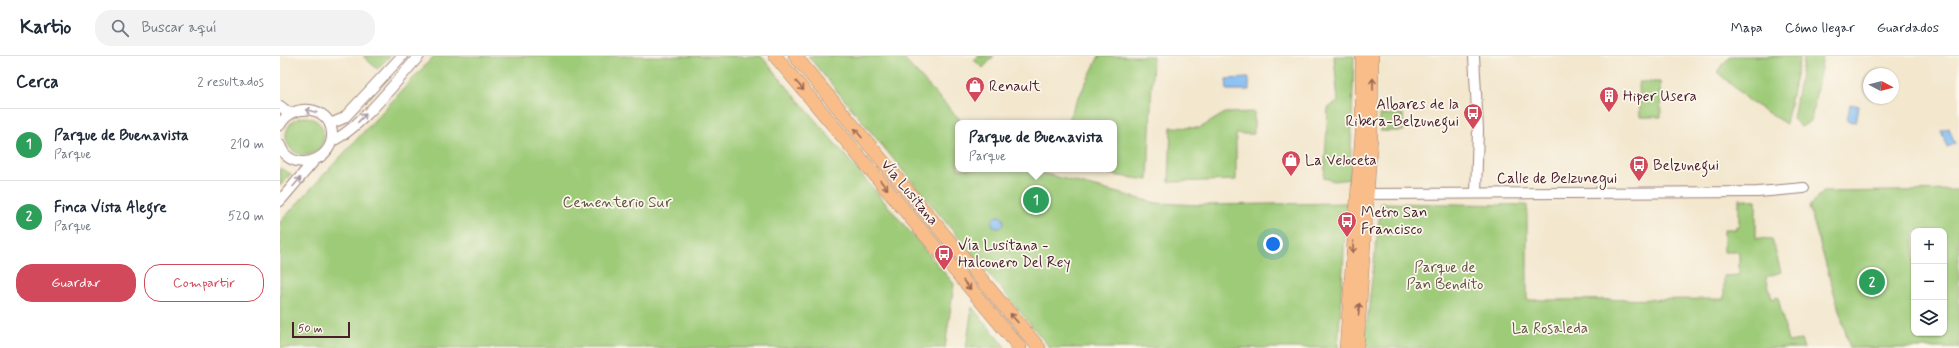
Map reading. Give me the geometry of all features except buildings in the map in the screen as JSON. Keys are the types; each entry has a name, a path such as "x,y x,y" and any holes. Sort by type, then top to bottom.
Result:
{"main road":[{"name":"Vía Lusitana","path":"775,56 1020,348"},
{"name":"Vía Lusitana","path":"795,56 1039,348"},
{"path":"1357,348 1362,194 1362,56"},
{"path":"1346,348 1362,194 1372,122 1372,56"},
{"path":"1358,326 1361,348"}],"street":[{"path":"330,124 344,118 402,56"},
{"path":"332,141 342,137 356,125 419,56"},
{"path":"1474,56 1478,130 1476,193"},
{"path":"280,106 289,114"},
{"path":"280,125 289,114 301,108 314,110 325,117 330,124 332,132 332,141 325,154 313,162 280,201"},
{"path":"280,145 281,149 290,158 301,163 313,162"},
{"name":"Calle de Belzunegui","path":"1362,194 1758,192 1804,188"}],"green space":[{"path":"363,56 390,56 377,69"},
{"name":"Cementerio Sur","path":"434,56 761,56 954,284 945,348 280,348 280,222"},
{"path":"808,56 901,56 960,120 955,120 955,172 1038,172 1156,203 1201,205 1347,203 1338,348 1050,348"},
{"path":"978,56 994,56 983,68 974,60"},
{"path":"1099,56 1153,56 1148,180 1102,172 1117,172 1117,120 1067,120"},
{"path":"1334,56 1354,56 1350,179 1334,181 1324,178 1328,108 1338,102"},
{"path":"1730,56 1800,56 1786,124 1752,103 1717,72"},
{"path":"1804,56 1823,56 1811,121 1801,127 1793,119"},
{"path":"1639,82 1660,82 1661,117 1640,117"},
{"path":"1254,112 1254,134 1236,134 1236,180 1169,182 1171,127 1200,128 1225,113"},
{"path":"1403,114 1404,131 1380,131 1380,115"},
{"path":"305,117 315,120 321,126 324,136 321,146 315,152 305,155 295,152 289,146 286,136 289,126 295,120"},
{"path":"280,168 291,174 280,186"},
{"path":"1959,190 1959,348 1850,348 1809,206 1823,192"},
{"name":"Parque de Pan Bendito","path":"1739,199 1756,200 1756,238 1772,239 1781,272 1766,277 1772,299 1778,297 1788,342 1801,340 1804,348 1368,348 1365,338 1381,203 1527,205 1527,300 1724,299 1724,276 1739,275 1739,252 1724,252 1724,229 1736,229 1736,226 1739,226"},
{"path":"972,307 1006,348 966,348"}],"water":[{"path":"1249,78 1249,90 1227,90 1226,79"},
{"path":"1850,104 1859,106 1856,122 1847,121"},
{"path":"1949,128 1955,144 1947,147 1941,131"},
{"path":"996,216 1000,216 1004,222 1000,228 996,228 992,224 992,220"}],"place":[{"name":"Renault","path":"975,103"},
{"name":"Hiper Usera","path":"1609,113"},
{"name":"Albares de la Ribera-Belzunegui","path":"1473,130"},
{"name":"La Veloceta","path":"1291,177"},
{"name":"Belzunegui","path":"1639,182"},
{"name":"Parque de Buenavista","path":"1036,200"},
{"name":"Metro San Francisco","path":"1347,238"},
{"name":"Vía Lusitana - Halconero Del Rey","path":"944,271"},
{"name":"Finca Vista Alegre","path":"1872,282"}],"park label":[{"name":"La Rosaleda","path":"1550,328"}]}
